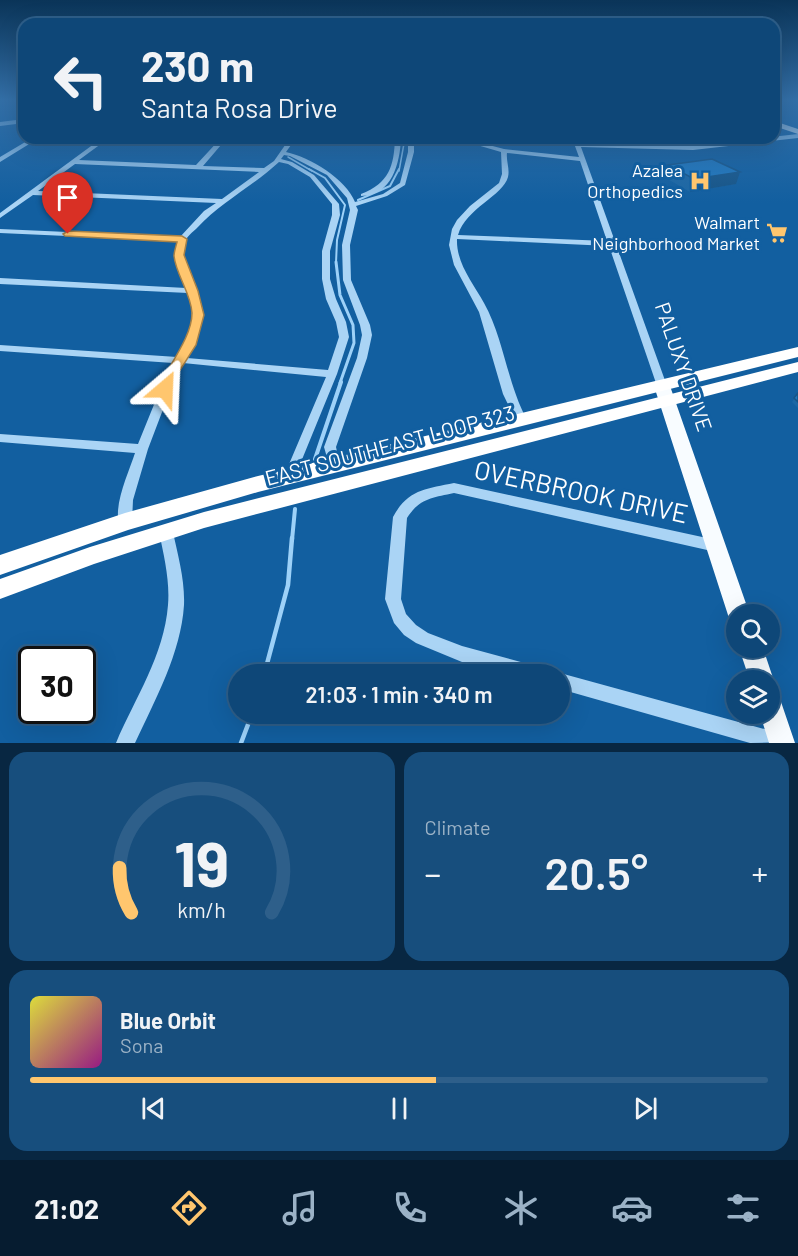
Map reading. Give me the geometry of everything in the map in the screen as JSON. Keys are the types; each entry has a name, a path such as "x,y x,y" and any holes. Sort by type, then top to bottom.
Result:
{"highway":[{"name":"EAST SOUTHEAST LOOP 323","path":"0,589 90,556 166,532 665,393 798,352"},
{"name":"EAST SOUTHEAST LOOP 323","path":"0,565 125,522 334,465 521,420 798,368"}],"main road":[{"name":"PALUXY DRIVE","path":"665,393 736,604"},
{"path":"776,724 782,743"}],"street":[{"path":"780,136 798,134"},
{"path":"0,160 26,144"},
{"path":"0,216 98,144"},
{"path":"198,167 219,144"},
{"path":"125,522 126,500 142,449 173,370 190,345 197,321 193,291 179,255 182,239 207,213 281,157 289,144"},
{"path":"351,201 385,185 394,166 397,144"},
{"path":"351,201 390,193 403,183 411,144"},
{"path":"478,144 504,151 582,159"},
{"name":"PALUXY DRIVE","path":"577,144 665,393"},
{"path":"627,144 694,148 724,144"},
{"path":"504,151 502,157 507,170 506,177 502,184 462,221 453,237 453,252 484,312 512,405 521,420"},
{"path":"281,157 292,155 326,172 337,181 351,201 353,216 346,245 347,280 365,325 367,336 362,358 330,447 334,465"},
{"path":"281,157 312,176 332,199 336,208 327,248 326,279 344,337 332,374 290,476"},
{"path":"72,162 266,170"},
{"path":"32,193 223,201"},
{"path":"0,231 182,239"},
{"path":"453,237 612,244"},
{"path":"0,281 193,291"},
{"path":"0,348 180,360 332,374"},
{"path":"0,438 142,449"},
{"name":"OVERBROOK DRIVE","path":"499,664 462,654 422,638 410,630 400,618 393,599 400,517 409,504 422,495 454,488 716,546"},
{"path":"125,743 160,664 173,621 175,580 166,532"},
{"path":"570,684 782,743"}],"building":[{"path":"712,159 740,172 694,179 668,165"}],"waterway":[{"path":"399,171 404,144"},
{"path":"288,157 312,171"},
{"path":"309,169 325,178 345,205 337,240 336,262"},
{"path":"358,200 390,186 399,169"},
{"path":"336,262 340,295 353,325 354,343 340,383"},
{"path":"315,459 341,382"},
{"path":"292,540 295,509"},
{"path":"267,664 288,585 292,538"},
{"path":"241,743 248,724"}],"place":[{"name":"Azalea Orthopedics","path":"700,181"},
{"name":"Walmart Neighborhood Market","path":"777,233"}],"route":[{"path":"68,234 182,239 179,255 193,291 198,315 190,345 173,370 165,389"}]}
